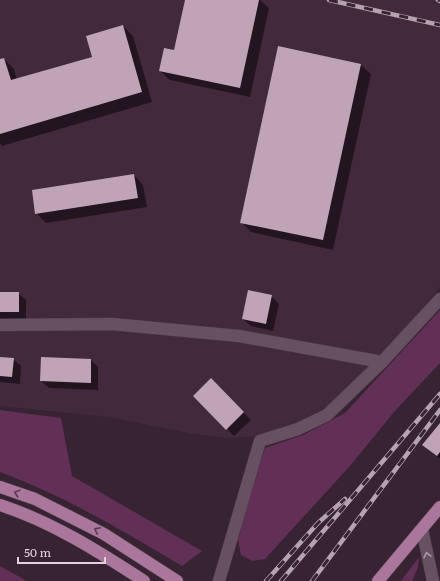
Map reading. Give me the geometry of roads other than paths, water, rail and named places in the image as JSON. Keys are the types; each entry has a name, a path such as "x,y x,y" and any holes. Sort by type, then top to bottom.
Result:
{"main road":[{"path":"0,487 35,499 104,534 177,581"},
{"path":"0,505 28,514 95,548 144,581"},
{"path":"378,581 440,507"}],"lane":[{"path":"219,581 260,441 298,429 327,415 382,362 440,299"},
{"path":"0,325 112,324 231,335 382,362"},
{"path":"422,529 433,581"}],"railway":[{"path":"329,0 440,25"},
{"path":"281,581 440,394"},
{"path":"312,581 440,410"},
{"path":"266,581 318,523 345,499"}]}
